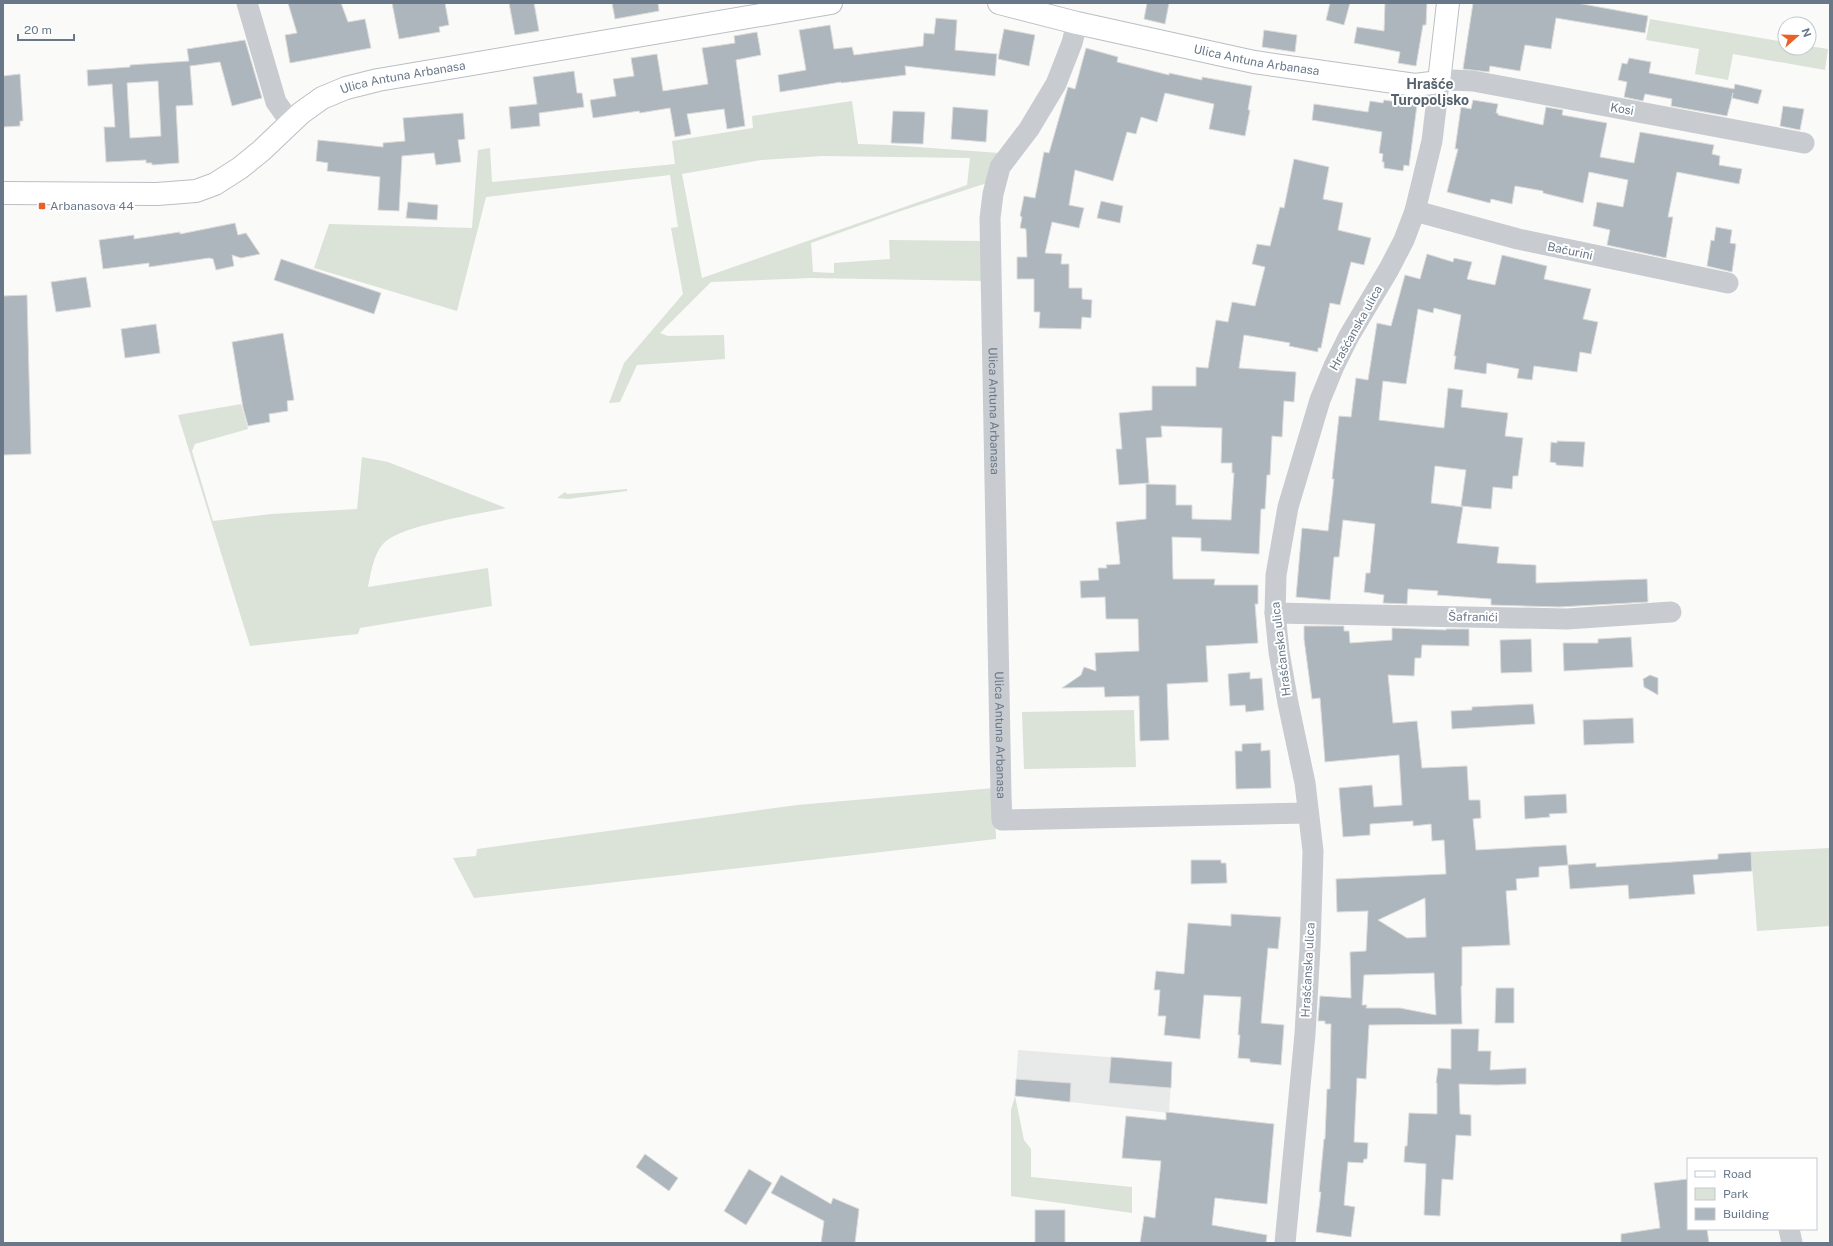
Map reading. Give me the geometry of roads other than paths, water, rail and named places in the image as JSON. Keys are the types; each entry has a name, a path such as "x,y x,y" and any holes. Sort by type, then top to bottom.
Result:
{"main road":[{"name":"Ulica Antuna Arbanasa","path":"3,193 157,194 196,190 215,184 240,168 261,151 290,123 322,98 346,88 360,84 831,3"},
{"name":"Ulica Antuna Arbanasa","path":"999,3 1048,9 1077,23 1254,62 1415,85 1439,82"},
{"path":"1439,82 1448,3"}],"street":[{"path":"247,3 276,102 290,123"},
{"name":"Ulica Antuna Arbanasa","path":"1077,23 1072,43 1056,84 1029,129 1000,167 993,194 990,218 1000,795 1002,820 1308,813"},
{"name":"Kosi","path":"1439,82 1452,80 1473,81 1804,143"},
{"name":"Hrašćanska ulica","path":"1285,1243 1304,1038 1310,954 1313,851 1303,771 1286,695 1275,613 1276,575 1282,534 1303,454 1320,400 1344,346 1367,304 1389,269 1404,240 1415,211 1432,141 1439,82"},
{"name":"Bačurini","path":"1415,211 1518,239 1728,283"},
{"name":"Šafranići","path":"1275,613 1567,619 1672,612"},
{"path":"1789,1230 1792,1243"}],"place":[{"name":"Arbanasova 44","path":"42,206"}],"district":[{"name":"Hrašće Turopoljsko","path":"1430,92"}]}
